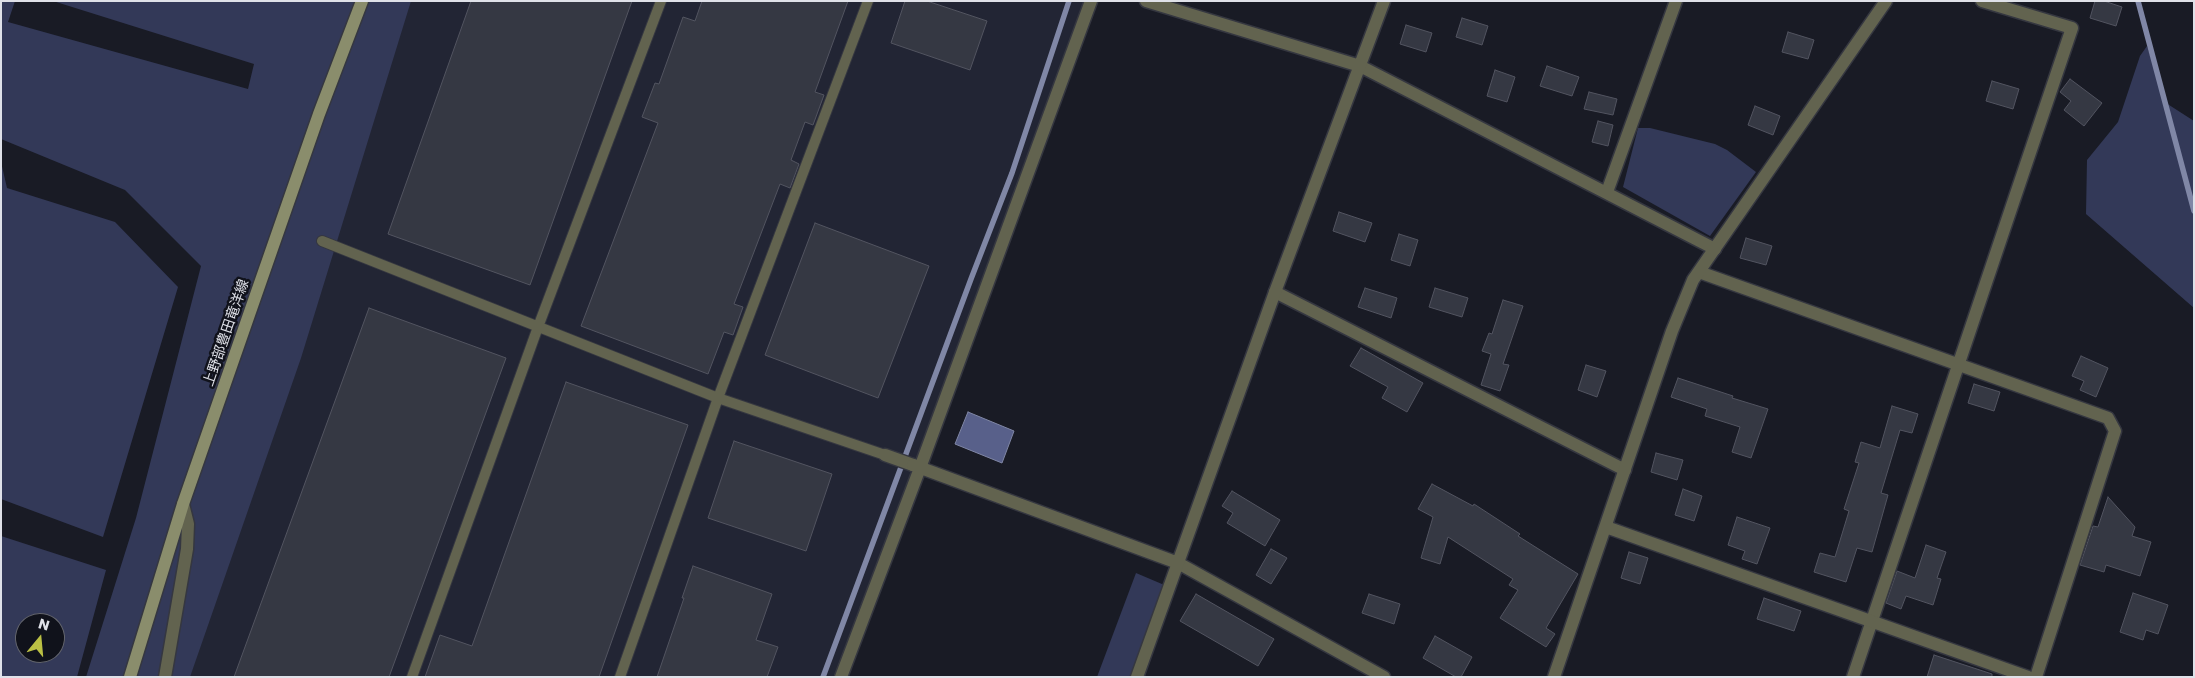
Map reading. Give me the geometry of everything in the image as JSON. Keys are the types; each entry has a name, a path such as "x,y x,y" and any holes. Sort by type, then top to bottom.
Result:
{"main road":[{"name":"上野部豊田竜洋線","path":"130,677 184,504 319,114 362,1"}],"street":[{"path":"841,677 916,467 1091,1"},
{"path":"1146,1 1360,66 1714,249"},
{"path":"1136,677 1275,292 1384,1"},
{"path":"1607,192 1676,1"},
{"path":"1554,677 1672,331 1693,280 1886,1"},
{"path":"1853,677 2072,28 1982,1"},
{"path":"1699,272 2108,418 2115,431 2036,677"},
{"path":"1275,292 1625,470"},
{"path":"885,454 1178,563 1384,677"},
{"path":"165,677 187,549 188,524 184,504"},
{"path":"1606,526 2028,677"}],"lane":[{"path":"412,677 538,327 661,1"},
{"path":"620,677 718,398 868,1"},
{"path":"322,242 718,398 885,454"}],"shaded area":[{"path":"1,1 15,1 8,22 248,89 254,64 53,1 411,1 301,358 190,677 86,677 136,518 201,266 125,190 1,139"},
{"path":"354,1 1084,1 1033,158 833,677 146,677"},
{"path":"2147,46 2166,103 2194,121 2194,308 2086,214 2087,160 2118,122 2140,56"},
{"path":"1638,128 1650,128 1715,144 1727,150 1756,172 1710,236 1623,187"},
{"path":"1,162 7,188 115,222 178,287 103,537 1,499"},
{"path":"968,412 1014,431 1002,463 955,444"},
{"path":"1,536 106,570 77,677 1,677"},
{"path":"1136,573 1169,587 1136,677 1097,677"}],"building":[{"path":"471,1 632,1 530,285 388,234"},
{"path":"702,1 848,1 815,92 824,95 813,125 805,122 791,160 799,164 790,188 780,184 734,304 743,307 733,335 724,332 708,374 581,326 658,123 642,117 655,83 659,84 683,17 695,21"},
{"path":"905,1 927,1 987,21 970,70 891,43"},
{"path":"2095,1 2104,1 2122,7 2116,26 2090,18"},
{"path":"1462,18 1488,26 1482,45 1456,37"},
{"path":"1406,25 1432,33 1426,52 1400,44"},
{"path":"1788,32 1814,40 1808,59 1782,52"},
{"path":"1547,66 1579,77 1572,96 1540,86"},
{"path":"1495,70 1515,77 1507,102 1487,96"},
{"path":"2070,79 2102,103 2084,126 2064,110 2071,101 2060,92"},
{"path":"1992,81 2019,89 2013,109 1986,101"},
{"path":"1589,92 1617,99 1613,115 1584,109"},
{"path":"1755,106 1780,116 1773,135 1748,125"},
{"path":"1598,121 1613,125 1608,146 1592,142"},
{"path":"1339,212 1372,223 1365,242 1333,231"},
{"path":"815,223 929,266 878,398 765,355"},
{"path":"1399,234 1418,240 1410,266 1391,260"},
{"path":"1746,238 1772,246 1766,265 1740,258"},
{"path":"1365,288 1397,298 1391,318 1358,307"},
{"path":"1435,288 1468,298 1462,317 1429,307"},
{"path":"1503,300 1523,306 1503,364 1509,365 1500,391 1481,385 1491,354 1482,351 1489,333 1492,334"},
{"path":"369,308 506,358 389,677 234,677"},
{"path":"1361,348 1423,383 1407,412 1382,398 1388,387 1350,366"},
{"path":"2081,356 2108,368 2096,397 2080,390 2084,381 2072,376"},
{"path":"1586,365 1606,371 1597,397 1578,390"},
{"path":"1678,378 1768,409 1751,458 1732,452 1740,427 1705,416 1707,409 1671,397"},
{"path":"566,382 688,425 599,677 425,677 440,635 472,646"},
{"path":"1974,384 2000,392 1994,411 1968,403"},
{"path":"1892,406 1918,414 1912,433 1900,430 1881,493 1888,495 1872,552 1857,548 1846,582 1814,572 1820,553 1835,557 1849,511 1844,509 1859,463 1855,462 1861,442 1880,448"},
{"path":"734,441 832,474 806,551 708,518"},
{"path":"1656,453 1683,460 1677,480 1651,472"},
{"path":"1432,484 1473,506 1474,504 1520,534 1518,536 1578,574 1546,628 1555,634 1546,647 1500,618 1518,590 1509,585 1513,579 1448,537 1440,564 1421,558 1433,517 1418,509"},
{"path":"1683,489 1702,496 1694,521 1675,515"},
{"path":"1232,491 1280,520 1265,546 1227,523 1233,513 1222,506"},
{"path":"2108,497 2135,527 2132,536 2151,542 2140,576 2106,565 2104,572 2080,565 2093,526 2098,527"},
{"path":"1737,517 1770,528 1757,564 1742,559 1745,551 1728,545"},
{"path":"1926,545 1946,552 1937,578 1941,579 1933,605 1906,596 1901,609 1886,603 1897,571 1915,578"},
{"path":"1271,549 1287,558 1271,584 1256,575"},
{"path":"1629,552 1648,558 1640,584 1621,578"},
{"path":"693,566 772,594 756,640 778,647 767,677 657,677"},
{"path":"2133,593 2168,605 2158,634 2146,630 2143,640 2120,632"},
{"path":"1196,594 1274,639 1258,666 1180,621"},
{"path":"1369,594 1400,604 1394,624 1362,613"},
{"path":"1764,598 1801,611 1794,631 1757,619"},
{"path":"1435,636 1472,657 1461,677 1456,677 1423,658"},
{"path":"1934,655 1992,674 1992,677 1927,677"}],"waterway":[{"path":"823,677 1012,173 1069,1"},
{"path":"2138,1 2194,211"}]}
